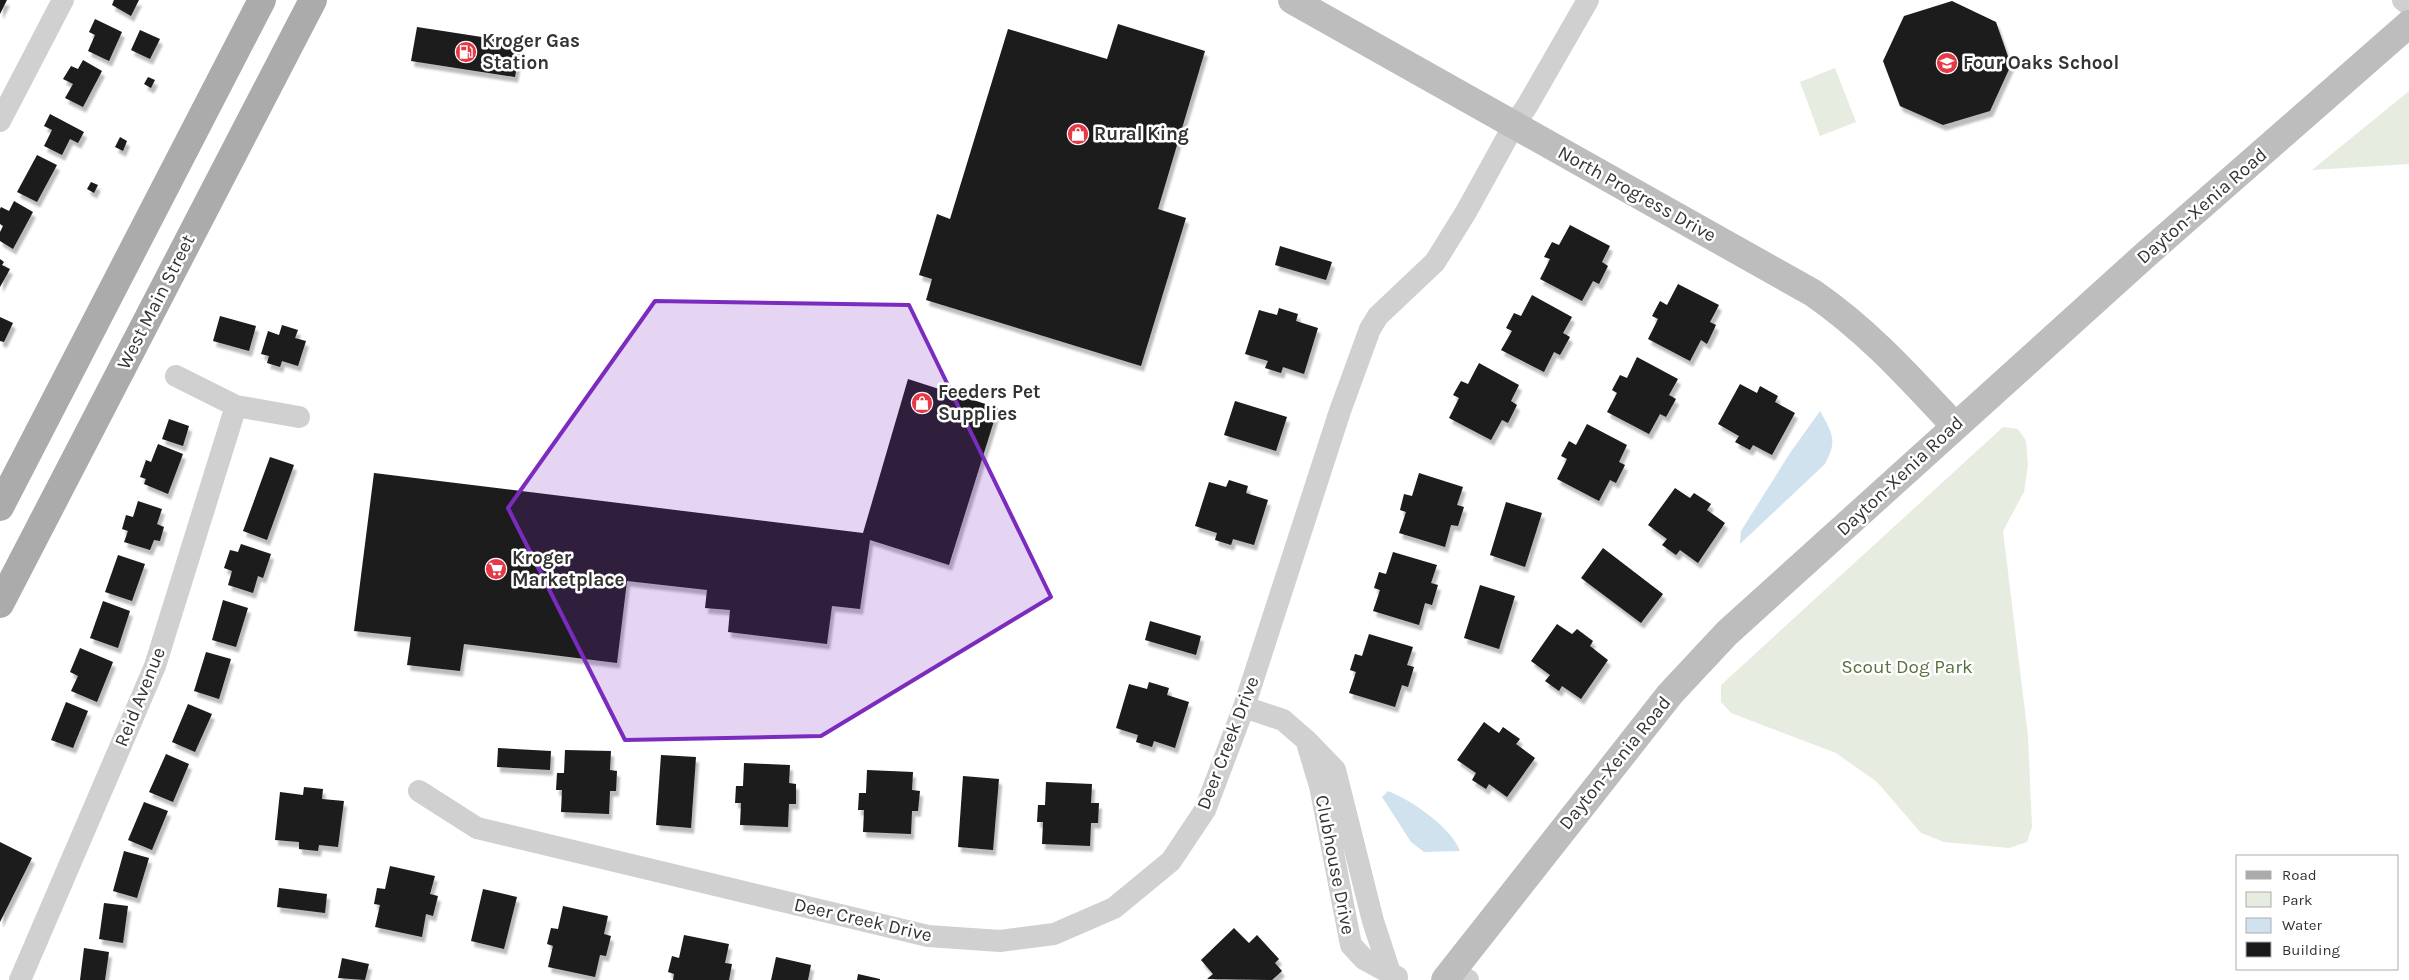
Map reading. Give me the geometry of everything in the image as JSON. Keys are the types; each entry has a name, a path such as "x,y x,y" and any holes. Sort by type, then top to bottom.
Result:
{"main road":[{"path":"0,507 262,0"},
{"name":"West Main Street","path":"0,604 313,0"},
{"name":"North Progress Drive","path":"1292,0 1814,293 1848,317 1874,341 1954,425"},
{"name":"Dayton-Xenia Road","path":"1454,978 1608,770 1697,664 1727,633 1954,425 2409,24"}],"street":[{"path":"0,121 63,0"},
{"name":"Deer Creek Drive","path":"420,791 477,828 928,936 1000,941 1054,934 1114,908 1171,861 1204,810 1244,707 1340,411 1370,329 1378,316 1435,262 1466,212 1514,125 1527,106 1588,0"},
{"path":"2403,0 2409,5"},
{"path":"176,376 236,406 299,417"},
{"name":"Reid Avenue","path":"20,980 155,666 236,406"},
{"name":"Clubhouse Drive","path":"1244,707 1283,720 1306,740 1334,770 1373,921 1395,975"}],"highlighted area":[{"path":"655,301 909,305 1051,597 821,736 625,740 508,508"}],"green space":[{"path":"1835,68 1856,122 1820,136 1800,82"},
{"path":"2409,91 2409,164 2312,170"},
{"name":"Scout Dog Park","path":"2003,427 2018,429 2026,441 2028,465 2024,492 2003,531 2028,736 2032,827 2027,842 2009,848 1944,842 1921,833 1877,782 1836,753 1731,713 1721,702 1721,685"}],"water":[{"path":"1820,411 1832,437 1831,449 1825,464 1740,544 1741,531 1790,453"},
{"path":"1388,791 1429,815 1448,833 1460,851 1424,852 1411,842 1382,797"}],"building":[{"path":"0,0 7,0 0,14"},
{"path":"114,0 139,0 131,16 112,5"},
{"name":"Four Oaks School","path":"1952,1 1996,22 2011,65 1990,111 1943,125 1900,106 1883,61 1904,16"},
{"path":"95,19 122,32 109,61 88,51 95,35 89,32"},
{"name":"Rural King","path":"1118,24 1205,51 1158,209 1186,218 1141,366 926,300 932,279 919,275 937,214 950,219 1008,29 1107,59"},
{"name":"Kroger Gas Station","path":"417,27 521,43 515,77 411,61"},
{"path":"140,30 160,39 150,59 131,50"},
{"path":"83,60 102,71 83,107 65,98 73,84 63,79 71,66 78,69"},
{"path":"148,77 155,80 151,88 144,84"},
{"path":"50,114 84,132 78,143 70,139 62,155 44,146 52,130 44,126"},
{"path":"120,137 127,141 123,151 115,147"},
{"path":"37,155 57,165 37,202 17,192"},
{"path":"91,182 98,185 94,193 87,189"},
{"path":"14,201 33,212 13,249 0,241 0,232 3,226 0,224 0,209 1,207 9,211"},
{"path":"1570,225 1610,246 1602,262 1608,266 1599,284 1593,281 1582,301 1540,279 1550,259 1544,257 1552,242 1559,245"},
{"path":"1280,246 1332,262 1326,280 1275,265"},
{"path":"0,259 4,262 2,265 10,269 0,287"},
{"path":"1678,284 1719,305 1710,322 1716,325 1707,344 1701,340 1690,361 1648,339 1658,319 1652,316 1660,301 1667,305"},
{"path":"1532,295 1572,317 1563,333 1570,337 1560,355 1554,352 1544,372 1501,350 1512,331 1506,328 1514,313 1521,316"},
{"path":"1279,308 1298,314 1296,321 1318,328 1304,374 1283,367 1281,373 1265,368 1268,361 1245,354 1259,310 1277,315"},
{"path":"220,316 256,326 249,351 213,341"},
{"path":"0,317 13,323 4,342 0,341"},
{"path":"282,325 298,330 295,338 306,341 298,366 282,361 280,367 267,363 269,356 261,354 268,331 279,335"},
{"path":"1637,357 1678,379 1669,395 1676,399 1666,417 1660,414 1649,434 1607,412 1617,393 1612,390 1620,375 1627,378"},
{"path":"1479,363 1519,385 1511,401 1517,405 1508,423 1502,420 1491,440 1449,418 1459,398 1453,395 1461,381 1468,384"},
{"path":"908,379 998,408 949,565 870,540 860,609 832,606 827,644 728,632 730,610 705,608 707,590 627,581 617,663 464,644 460,671 407,665 411,637 354,631 374,473 863,533"},
{"path":"1740,384 1757,393 1760,386 1778,396 1775,402 1795,413 1772,455 1753,445 1750,450 1735,442 1739,436 1718,424"},
{"path":"1235,401 1287,417 1276,451 1224,435"},
{"path":"169,419 189,426 183,446 162,439"},
{"path":"1587,424 1627,445 1619,462 1625,465 1616,483 1610,480 1599,501 1557,479 1567,459 1561,456 1569,441 1576,445"},
{"path":"158,444 183,454 168,494 144,484 146,479 140,477 146,460 151,462"},
{"path":"270,457 294,465 267,540 243,531"},
{"path":"1419,473 1463,487 1457,505 1464,507 1458,526 1451,525 1445,547 1399,533 1406,512 1400,510 1404,494 1412,496"},
{"path":"1229,480 1248,486 1246,493 1268,500 1254,545 1233,539 1231,545 1215,540 1217,533 1195,526 1209,482 1226,487"},
{"path":"1675,488 1690,498 1694,493 1711,504 1707,510 1725,523 1698,563 1680,550 1676,555 1662,545 1667,539 1648,525"},
{"path":"138,501 162,509 157,524 164,527 160,541 154,540 150,550 124,542 128,531 122,529 126,515 133,517"},
{"path":"1506,502 1542,513 1525,567 1490,555"},
{"path":"241,544 271,554 263,578 258,576 253,593 228,585 232,571 224,568 230,550 238,552"},
{"path":"1603,548 1663,594 1641,623 1581,578"},
{"path":"1393,552 1437,565 1431,583 1438,585 1432,605 1425,603 1419,625 1373,611 1380,590 1374,588 1379,572 1386,574"},
{"path":"118,555 145,564 132,601 105,592"},
{"path":"1480,585 1515,596 1499,649 1464,638"},
{"path":"223,600 248,608 236,647 212,640"},
{"path":"103,601 130,611 118,648 90,638"},
{"path":"1150,621 1201,636 1196,655 1145,640"},
{"path":"1557,624 1572,634 1577,629 1593,641 1590,646 1608,660 1581,699 1562,686 1559,691 1545,681 1550,675 1531,661"},
{"path":"1369,634 1413,647 1407,665 1414,667 1408,687 1402,685 1395,707 1349,693 1356,672 1350,670 1355,654 1362,656"},
{"path":"80,648 113,662 97,702 71,691 78,676 70,672"},
{"path":"206,652 231,659 219,699 194,691"},
{"path":"1149,682 1169,688 1167,695 1189,702 1175,748 1154,741 1152,747 1136,742 1138,735 1116,728 1129,684 1147,689"},
{"path":"66,702 88,711 73,748 51,740"},
{"path":"188,704 212,714 195,752 172,742"},
{"path":"1484,722 1499,733 1503,727 1520,739 1516,744 1535,758 1507,797 1489,784 1486,789 1472,780 1476,773 1457,760"},
{"path":"498,748 551,751 550,770 497,767"},
{"path":"565,750 611,751 610,770 617,771 616,791 610,791 609,814 561,812 562,790 556,790 557,773 564,773"},
{"path":"166,754 189,764 173,802 149,792"},
{"path":"661,755 696,757 691,828 656,825"},
{"path":"744,763 790,765 789,783 796,784 796,804 789,804 788,827 740,825 741,803 735,803 736,786 743,786"},
{"path":"867,770 913,772 912,790 920,791 918,811 912,811 911,834 863,832 864,810 858,810 859,793 866,793"},
{"path":"963,776 999,779 993,850 958,847"},
{"path":"1046,782 1092,784 1091,803 1099,803 1098,823 1091,823 1090,846 1042,844 1043,822 1037,822 1038,805 1045,805"},
{"path":"304,787 323,789 322,799 344,801 338,847 319,845 318,851 299,849 299,842 275,840 280,792 303,795"},
{"path":"144,802 168,811 152,850 128,840"},
{"path":"0,842 32,858 0,922"},
{"path":"124,851 149,858 137,898 113,891"},
{"path":"390,866 435,876 430,894 438,896 433,916 426,914 422,937 375,927 380,905 374,904 377,888 385,889"},
{"path":"279,888 327,894 325,913 277,907"},
{"path":"483,889 517,897 504,949 471,941"},
{"path":"104,903 128,906 123,943 99,939"},
{"path":"563,906 608,916 604,934 611,936 606,956 600,955 595,977 548,967 553,946 547,944 551,928 558,929"},
{"path":"1234,928 1249,943 1257,935 1279,959 1275,963 1282,971 1272,980 1207,979 1213,974 1201,960"},
{"path":"684,935 729,944 725,963 732,964 729,980 673,980 674,974 668,972 672,956 679,958"},
{"path":"84,948 109,952 105,980 80,980"},
{"path":"776,957 811,965 808,980 771,980"},
{"path":"342,958 369,964 365,980 338,978"},
{"path":"858,974 880,979 880,980 857,980"}],"place":[{"name":"Kroger Gas Station","path":"466,52"},
{"name":"Four Oaks School","path":"1947,63"},
{"name":"Rural King","path":"1078,134"},
{"name":"Feeders Pet Supplies","path":"922,403"},
{"name":"Kroger Marketplace","path":"496,569"}]}
